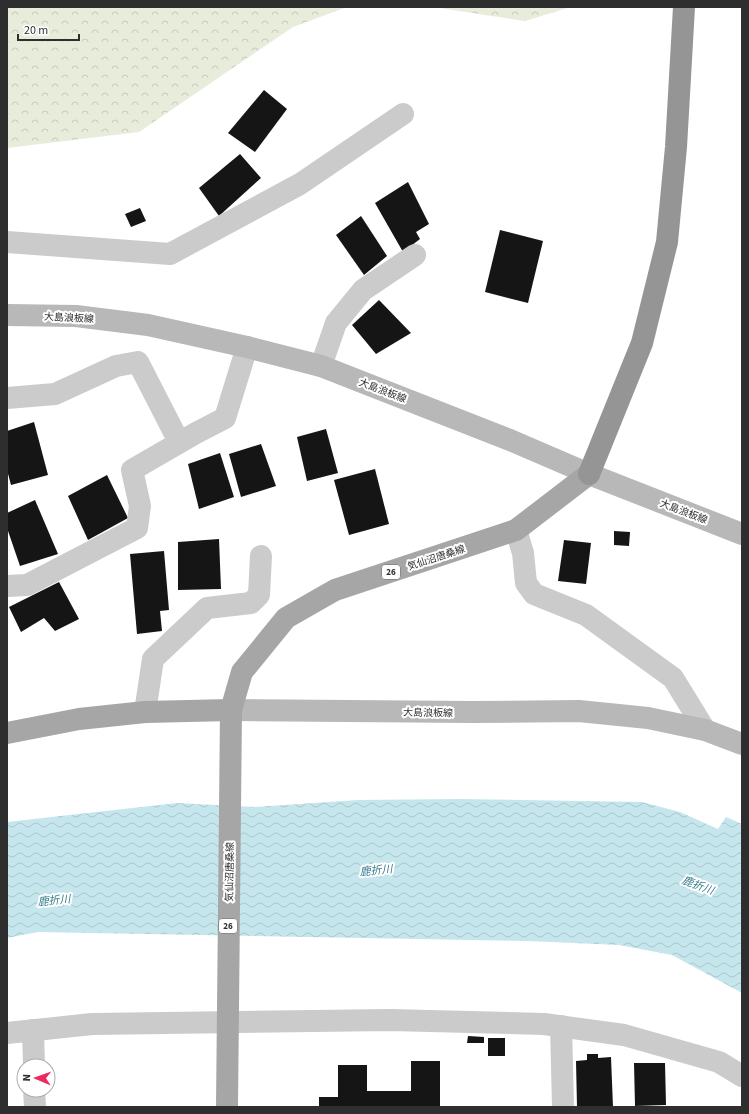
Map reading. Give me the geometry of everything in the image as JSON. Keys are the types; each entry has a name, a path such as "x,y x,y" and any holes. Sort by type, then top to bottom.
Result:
{"highway":[{"path":"669,7 680,79"},
{"path":"589,474 642,343 667,242 680,79 684,7"}],"main road":[{"name":"大島浪板線","path":"7,315 76,316 148,325 247,347 321,366 510,440 589,474 742,534"},
{"name":"気仙沼唐桑線","path":"227,1107 231,710 242,672 286,618 335,590 516,530 589,474"},
{"name":"大島浪板線","path":"231,710 473,712 580,711 648,718 705,730 742,744"},
{"path":"7,733 79,719 145,712 231,710"}],"street":[{"path":"7,242 170,254 300,184 403,114"},
{"path":"321,366 336,323 363,290 415,255"},
{"path":"7,586 27,585 137,528 140,506 132,470 179,442 225,418 247,347"},
{"path":"7,398 55,394 116,366 138,362 179,442"},
{"path":"516,530 523,553 526,583 534,594 586,615 673,678 705,730"},
{"path":"145,712 153,659 207,608 251,603 258,595 261,556"},
{"path":"7,1033 92,1024 390,1020 544,1024 624,1035 719,1062 742,1076"},
{"path":"561,1026 563,1107"},
{"path":"33,1030 34,1058"}],"green space":[{"path":"7,7 347,7 293,27 139,132 7,148"},
{"path":"433,7 571,7 525,21"}],"water":[{"name":"鹿折川","path":"459,799 642,802 680,812 718,829 726,817 742,824 742,993 672,955 619,945 528,941 38,932 7,938 7,822 177,803 255,807 358,800"}],"building":[{"path":"264,90 287,109 255,152 228,133"},
{"path":"240,154 261,178 219,216 199,188"},
{"path":"408,182 429,224 416,232 420,239 403,252 375,203"},
{"path":"140,208 146,221 131,227 125,214"},
{"path":"361,216 387,256 364,275 336,235"},
{"path":"500,230 543,241 528,303 485,292"},
{"path":"379,300 411,333 376,354 352,325"},
{"path":"34,422 48,475 11,485 7,470 7,431"},
{"path":"326,429 338,473 307,481 297,437"},
{"path":"261,444 276,486 241,497 229,454"},
{"path":"220,453 234,497 199,509 188,464"},
{"path":"375,469 389,524 349,535 334,480"},
{"path":"107,475 128,518 88,540 68,496"},
{"path":"35,500 58,554 20,566 7,528 7,513"},
{"path":"614,531 630,532 629,546 614,545"},
{"path":"219,539 221,589 178,590 178,542"},
{"path":"564,540 591,543 586,584 558,581"},
{"path":"164,551 169,610 160,611 162,631 137,634 130,554"},
{"path":"59,582 79,619 55,631 44,618 21,632 9,607"},
{"path":"468,1036 484,1037 484,1043 467,1043"},
{"path":"488,1038 505,1038 505,1056 488,1056"},
{"path":"587,1054 598,1054 598,1058 611,1057 613,1107 577,1107 576,1061 587,1060"},
{"path":"411,1061 440,1061 440,1107 319,1107 319,1097 338,1097 338,1065 367,1065 367,1091 411,1091"},
{"path":"634,1063 665,1063 666,1105 635,1106"}]}
